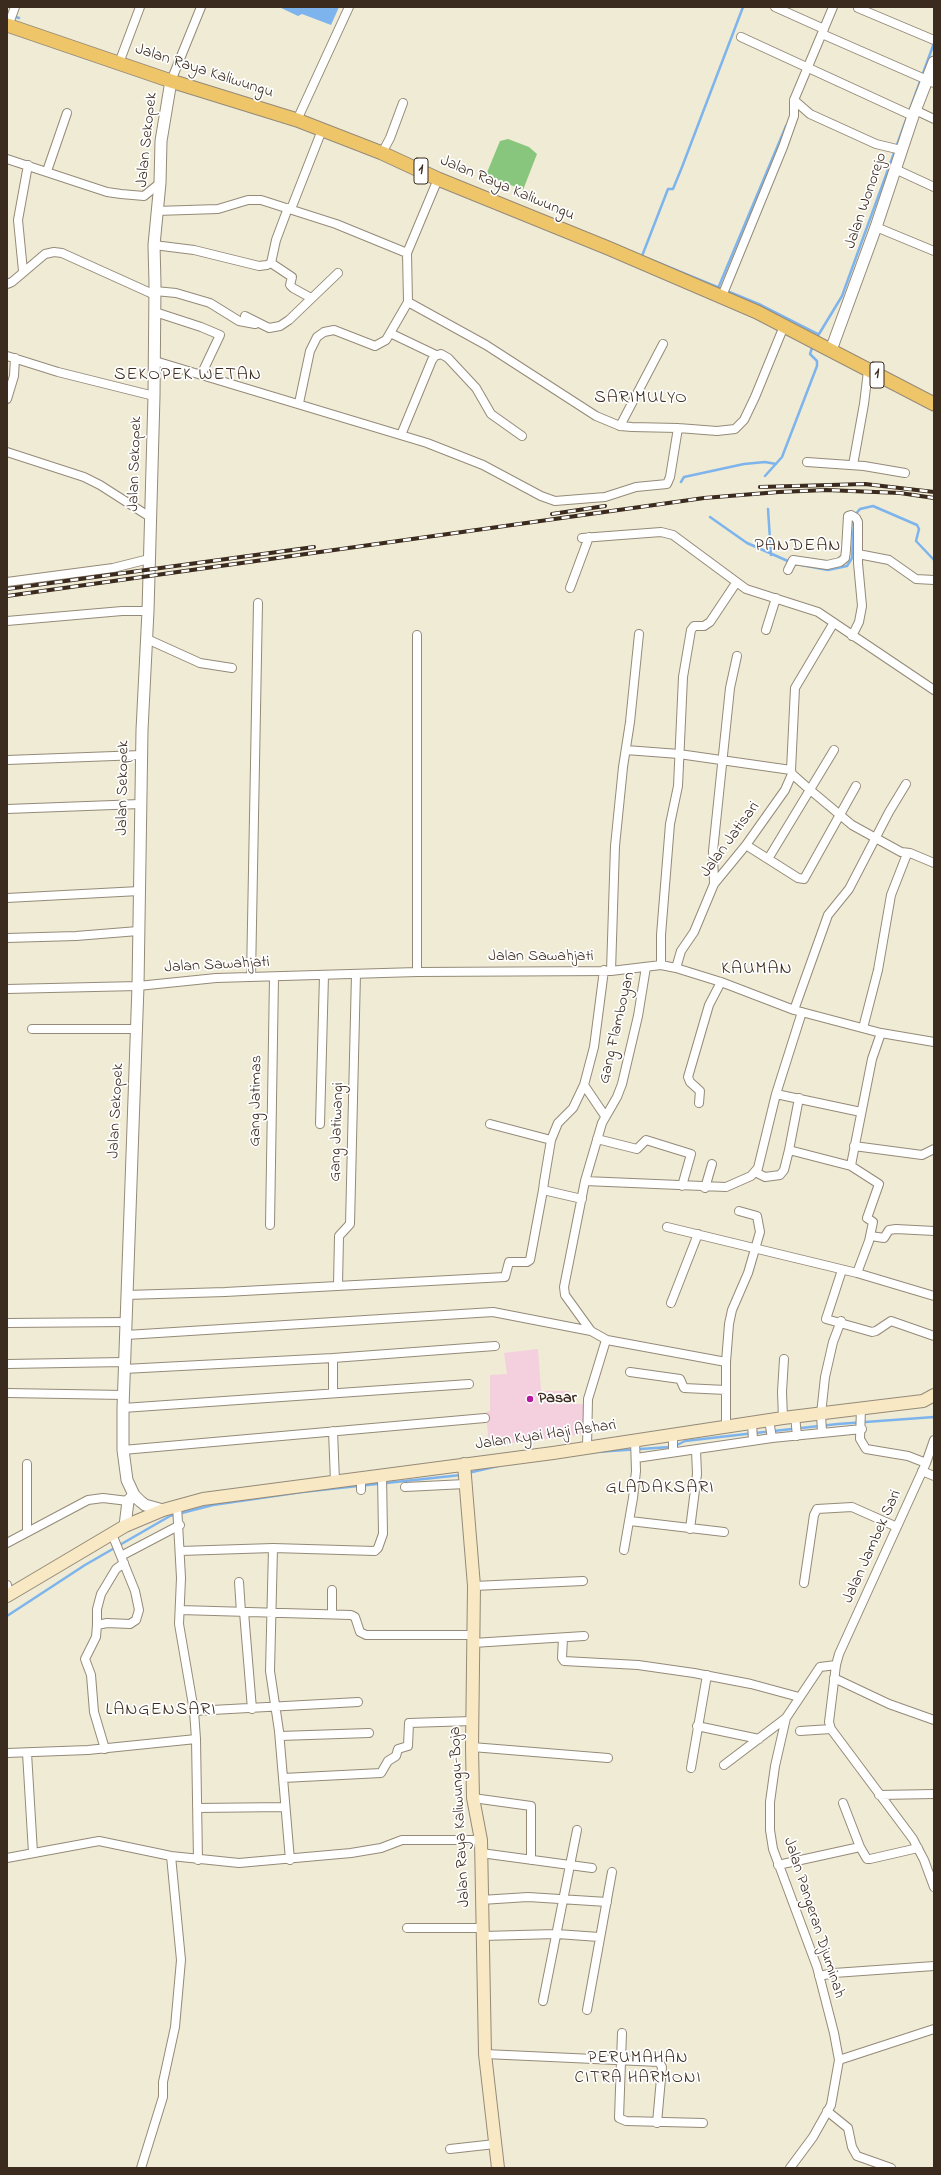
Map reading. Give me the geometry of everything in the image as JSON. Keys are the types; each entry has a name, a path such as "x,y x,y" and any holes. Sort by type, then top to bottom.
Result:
{"main road":[{"name":"Jalan Raya Kaliwungu","path":"12,21 119,64 297,120 382,153 438,179 722,294 934,404"},
{"name":"Jalan Kyai Haji Ashari","path":"8,1592 125,1526 163,1510 178,1509 209,1498 335,1481 361,1483 382,1477 465,1475 587,1447 635,1443 726,1426 752,1425 791,1419 821,1417 923,1401 934,1395"},
{"name":"Jalan Raya Kaliwungu-Boja","path":"465,1475 474,1586 472,1721 473,1798 481,1840 485,2054 498,2168"}],"street":[{"path":"119,64 140,7"},
{"path":"171,81 201,7"},
{"path":"297,120 349,7"},
{"path":"775,7 824,33 925,79"},
{"path":"722,294 783,148 795,104 833,7"},
{"path":"858,8 933,40"},
{"path":"741,37 808,69 910,113 934,119"},
{"name":"Jalan Wonorejo","path":"821,345 876,227 895,169 898,149 910,113 934,62"},
{"name":"Jalan Sekopek","path":"131,1498 123,1450 123,1408 138,986 136,892 147,639 155,361 154,245 156,210 160,183 161,141 171,81"},
{"path":"382,153 390,138 402,104"},
{"path":"795,104 810,114 876,144 898,149"},
{"path":"47,171 67,113"},
{"path":"271,263 276,240 322,130"},
{"path":"7,159 107,192 144,196 160,183"},
{"path":"23,272 18,220 28,165"},
{"path":"895,169 934,187"},
{"path":"299,403 310,351 317,337 324,332 334,330 375,346 386,340 408,302 407,253 438,179"},
{"path":"156,210 218,209 253,199 336,224 407,253"},
{"path":"876,227 934,251"},
{"path":"154,245 194,250 259,266 271,263 292,277 290,285 293,288 311,298"},
{"path":"7,284 45,254 62,253 155,292 176,293 210,303 239,321 258,323"},
{"path":"245,316 269,328 280,326 289,320 338,273"},
{"path":"408,302 486,345 596,416 620,426 718,431 735,429 744,420 755,397 784,326"},
{"path":"155,312 202,327 220,335 202,374"},
{"path":"390,333 436,355 444,355 476,388 491,414 522,436"},
{"path":"620,426 663,344"},
{"path":"401,435 432,360 436,355"},
{"path":"7,399 14,376 11,357 154,396"},
{"path":"155,361 299,403 401,435 483,465 541,496 561,502 605,497 636,488 667,484 670,477 678,428"},
{"path":"853,465 864,404 868,371"},
{"path":"7,452 84,477 100,485 150,518"},
{"path":"807,462 853,465 905,473"},
{"path":"790,565 797,560 827,564 840,562 845,558 848,516 855,517 858,522 858,554 862,606 859,622 852,636"},
{"path":"570,588 585,538 667,532 678,538 746,589 818,612 833,624 934,690"},
{"path":"858,554 889,560 916,579 934,580"},
{"path":"7,582 113,568 149,559"},
{"path":"661,966 661,935 669,832 678,786 683,677 691,630 694,626 704,626 710,622 736,583"},
{"path":"766,630 776,598"},
{"path":"251,977 258,603"},
{"path":"7,621 122,611 148,611"},
{"path":"792,772 795,688 833,624"},
{"path":"126,1295 505,1277 509,1262 527,1262 530,1260 551,1140 558,1123 573,1108 584,1085 594,1048 608,970 615,846 640,634"},
{"path":"417,635 417,972"},
{"path":"147,639 200,663 232,668"},
{"path":"714,884 713,851 730,688 737,656"},
{"path":"626,750 679,754 792,772 809,789 852,825 907,854 910,853 934,863"},
{"path":"768,859 834,750"},
{"path":"7,760 141,755"},
{"name":"Jalan Jatisari","path":"676,968 681,951 694,932 714,884 746,844 785,790 792,772"},
{"path":"586,1181 705,1188 726,1187 745,1179 755,1172 758,1168 798,1011 828,915 849,889 906,784"},
{"path":"746,844 798,878 804,879 856,786"},
{"path":"7,809 140,804"},
{"path":"863,1028 878,970 891,895 907,854"},
{"path":"7,898 136,892"},
{"path":"7,938 76,936 138,931"},
{"name":"Jalan Sawahjati","path":"7,989 138,986 216,978 417,972 608,970 661,966 676,968 721,982 798,1011 881,1033 934,1042"},
{"name":"Gang Flamboyan","path":"591,1331 566,1299 564,1287 586,1181 597,1139 605,1116 617,1098 622,1084 638,1016 646,967"},
{"name":"Gang Jatiwangi","path":"338,1285 339,1236 350,1224 356,974"},
{"path":"320,1124 324,975"},
{"name":"Gang Jatimas","path":"270,1225 274,977"},
{"path":"698,1103 700,1091 690,1082 688,1077 709,1005 721,982"},
{"path":"32,1029 136,1029"},
{"path":"851,1166 872,1059 881,1033"},
{"path":"584,1085 605,1116"},
{"path":"776,1094 861,1112"},
{"path":"755,1172 765,1177 780,1175 784,1170 799,1098"},
{"path":"490,1124 551,1140"},
{"path":"597,1139 637,1149 645,1140 648,1140 691,1154 682,1186"},
{"path":"854,1146 922,1155 934,1149"},
{"path":"789,1150 851,1166 879,1184 867,1218 873,1222 871,1236 857,1273"},
{"path":"705,1188 712,1164"},
{"path":"543,1190 582,1199"},
{"path":"726,1426 726,1362 732,1310 748,1274 760,1232 759,1220 753,1214 740,1211"},
{"path":"667,1227 756,1247 857,1273 934,1296"},
{"path":"871,1236 884,1238 889,1230 896,1229 934,1231"},
{"path":"671,1303 698,1234"},
{"path":"842,1270 826,1318 874,1332 891,1321 934,1336"},
{"path":"126,1335 493,1312 591,1331 606,1340 726,1362"},
{"path":"822,1432 821,1417 828,1366 840,1321"},
{"path":"7,1323 127,1322"},
{"path":"587,1447 588,1400 606,1340"},
{"path":"7,1364 124,1365 333,1358 495,1346"},
{"path":"333,1358 333,1392"},
{"path":"784,1359 782,1385 796,1436"},
{"path":"630,1372 680,1379 684,1388 726,1390"},
{"path":"123,1408 333,1392 469,1384"},
{"path":"7,1393 124,1395"},
{"path":"861,1411 861,1443 866,1449 908,1456 934,1476"},
{"path":"123,1450 485,1418"},
{"path":"770,1422 772,1438"},
{"path":"752,1425 753,1441"},
{"path":"636,1458 772,1438 862,1428"},
{"path":"334,1431 335,1481"},
{"path":"673,1437 673,1450"},
{"name":"Jalan Jambek Sari","path":"831,1729 830,1712 836,1665 924,1467 934,1440"},
{"path":"624,1550 630,1521 636,1458 635,1443"},
{"path":"690,1529 698,1474 696,1450"},
{"path":"27,1464 27,1531"},
{"path":"405,1487 429,1477 465,1475"},
{"path":"180,1551 273,1548 377,1550 383,1534 382,1477"},
{"path":"7,1543 27,1531 88,1500 103,1498 131,1498 145,1505 163,1510"},
{"path":"125,1526 131,1498"},
{"path":"804,1583 814,1515 818,1509 852,1507 897,1527"},
{"path":"178,1509 180,1524 180,1610 182,1644 194,1711 196,1739 198,1860"},
{"path":"630,1521 724,1532"},
{"path":"106,1749 94,1712 91,1675 85,1659 96,1637 97,1609 101,1594 116,1569 120,1554 180,1524"},
{"path":"97,1625 107,1623 130,1624 136,1620 139,1610 135,1590 112,1534"},
{"path":"273,1548 273,1614 270,1648 270,1671 280,1736 290,1860"},
{"path":"474,1586 583,1581"},
{"path":"239,1582 252,1709"},
{"path":"332,1590 332,1614"},
{"path":"180,1610 273,1614 353,1615 360,1632 374,1636 473,1639 563,1638 584,1636"},
{"path":"563,1638 562,1658 564,1661 638,1665 707,1675 751,1684 799,1697"},
{"name":"Jalan Pangeran Djuminah","path":"790,2168 813,2136 831,2105 839,2060 834,2032 819,1976 778,1865 770,1830 770,1802 775,1766 786,1718 820,1667 836,1665"},
{"path":"691,1768 697,1726 707,1675"},
{"path":"834,1678 889,1704 934,1720"},
{"path":"194,1711 276,1708 358,1702"},
{"path":"724,1765 786,1718"},
{"path":"283,1778 381,1773 388,1761 396,1756 398,1749 408,1746 409,1723 472,1721"},
{"path":"697,1726 759,1739"},
{"path":"800,1732 831,1729 906,1829 918,1848 934,1887"},
{"path":"280,1736 369,1733"},
{"path":"7,1753 106,1749 196,1739"},
{"path":"472,1747 608,1758"},
{"path":"27,1753 33,1853"},
{"path":"879,1795 934,1794"},
{"path":"473,1798 531,1806 531,1860"},
{"path":"843,1803 860,1847 867,1858 870,1859 918,1848"},
{"path":"198,1808 285,1807"},
{"path":"543,2001 577,1830"},
{"path":"7,1858 99,1841 171,1856 239,1864 290,1860 371,1850 402,1840 481,1840"},
{"path":"778,1865 860,1847"},
{"path":"481,1853 592,1868"},
{"path":"140,2168 163,2097 163,2082 175,2027 181,1960 171,1856"},
{"path":"587,2010 599,1937 612,1872"},
{"path":"481,1900 528,1897 607,1902"},
{"path":"407,1928 599,1937"},
{"path":"819,1976 834,1973 934,1966"},
{"path":"839,2060 934,2029"},
{"path":"622,2033 620,2118 626,2121 656,2123 703,2123"},
{"path":"485,2054 621,2060 661,2064 656,2123"},
{"path":"828,2111 848,2128 852,2147 857,2156 891,2168"},
{"path":"450,2149 495,2144"}],"shaded area":[{"name":"Pasar","path":"538,1349 541,1391 570,1391 572,1404 583,1404 586,1434 489,1446 486,1412 490,1411 490,1375 507,1374 504,1353"}],"green space":[{"path":"508,139 529,147 537,154 523,190 486,175 500,141"}],"water":[{"path":"279,7 339,7 331,25 302,14 298,16"}],"waterway":[{"path":"644,257 642,256 668,189 673,189 743,7"},
{"path":"7,14 19,18"},
{"path":"816,339 842,296 934,43"},
{"path":"719,286 786,126"},
{"path":"649,259 761,305 818,334"},
{"path":"765,476 782,457 817,366 817,361 810,354 813,345"},
{"path":"681,482 684,477 744,464 765,462 776,464"},
{"path":"854,516 860,509 873,506 917,525 919,529 916,541 934,560"},
{"path":"768,509 771,555"},
{"path":"710,517 747,543 790,562"},
{"path":"796,564 828,570 847,566 852,558 854,521"},
{"path":"675,1446 685,1441 746,1434 838,1424 934,1417"},
{"path":"596,1452 670,1447"},
{"path":"468,1473 498,1466"},
{"path":"7,1616 85,1565 170,1516 213,1505 302,1492 461,1475"}],"railway":[{"path":"760,487 865,484 934,492"},
{"path":"7,596 704,498 826,490 900,493 934,498"},
{"path":"552,514 605,506"},
{"path":"7,589 314,547"}],"place":[{"name":"Pasar","path":"530,1399"}],"district":[{"name":"SEKOPEK WETAN","path":"188,376"},
{"name":"SARIMULYO","path":"641,399"},
{"name":"PANDEAN","path":"798,547"},
{"name":"KAUMAN","path":"757,970"},
{"name":"GLADAKSARI","path":"660,1489"},
{"name":"LANGENSARI","path":"161,1711"},
{"name":"PERUMAHAN CITRA HARMONI","path":"638,2069"}]}
